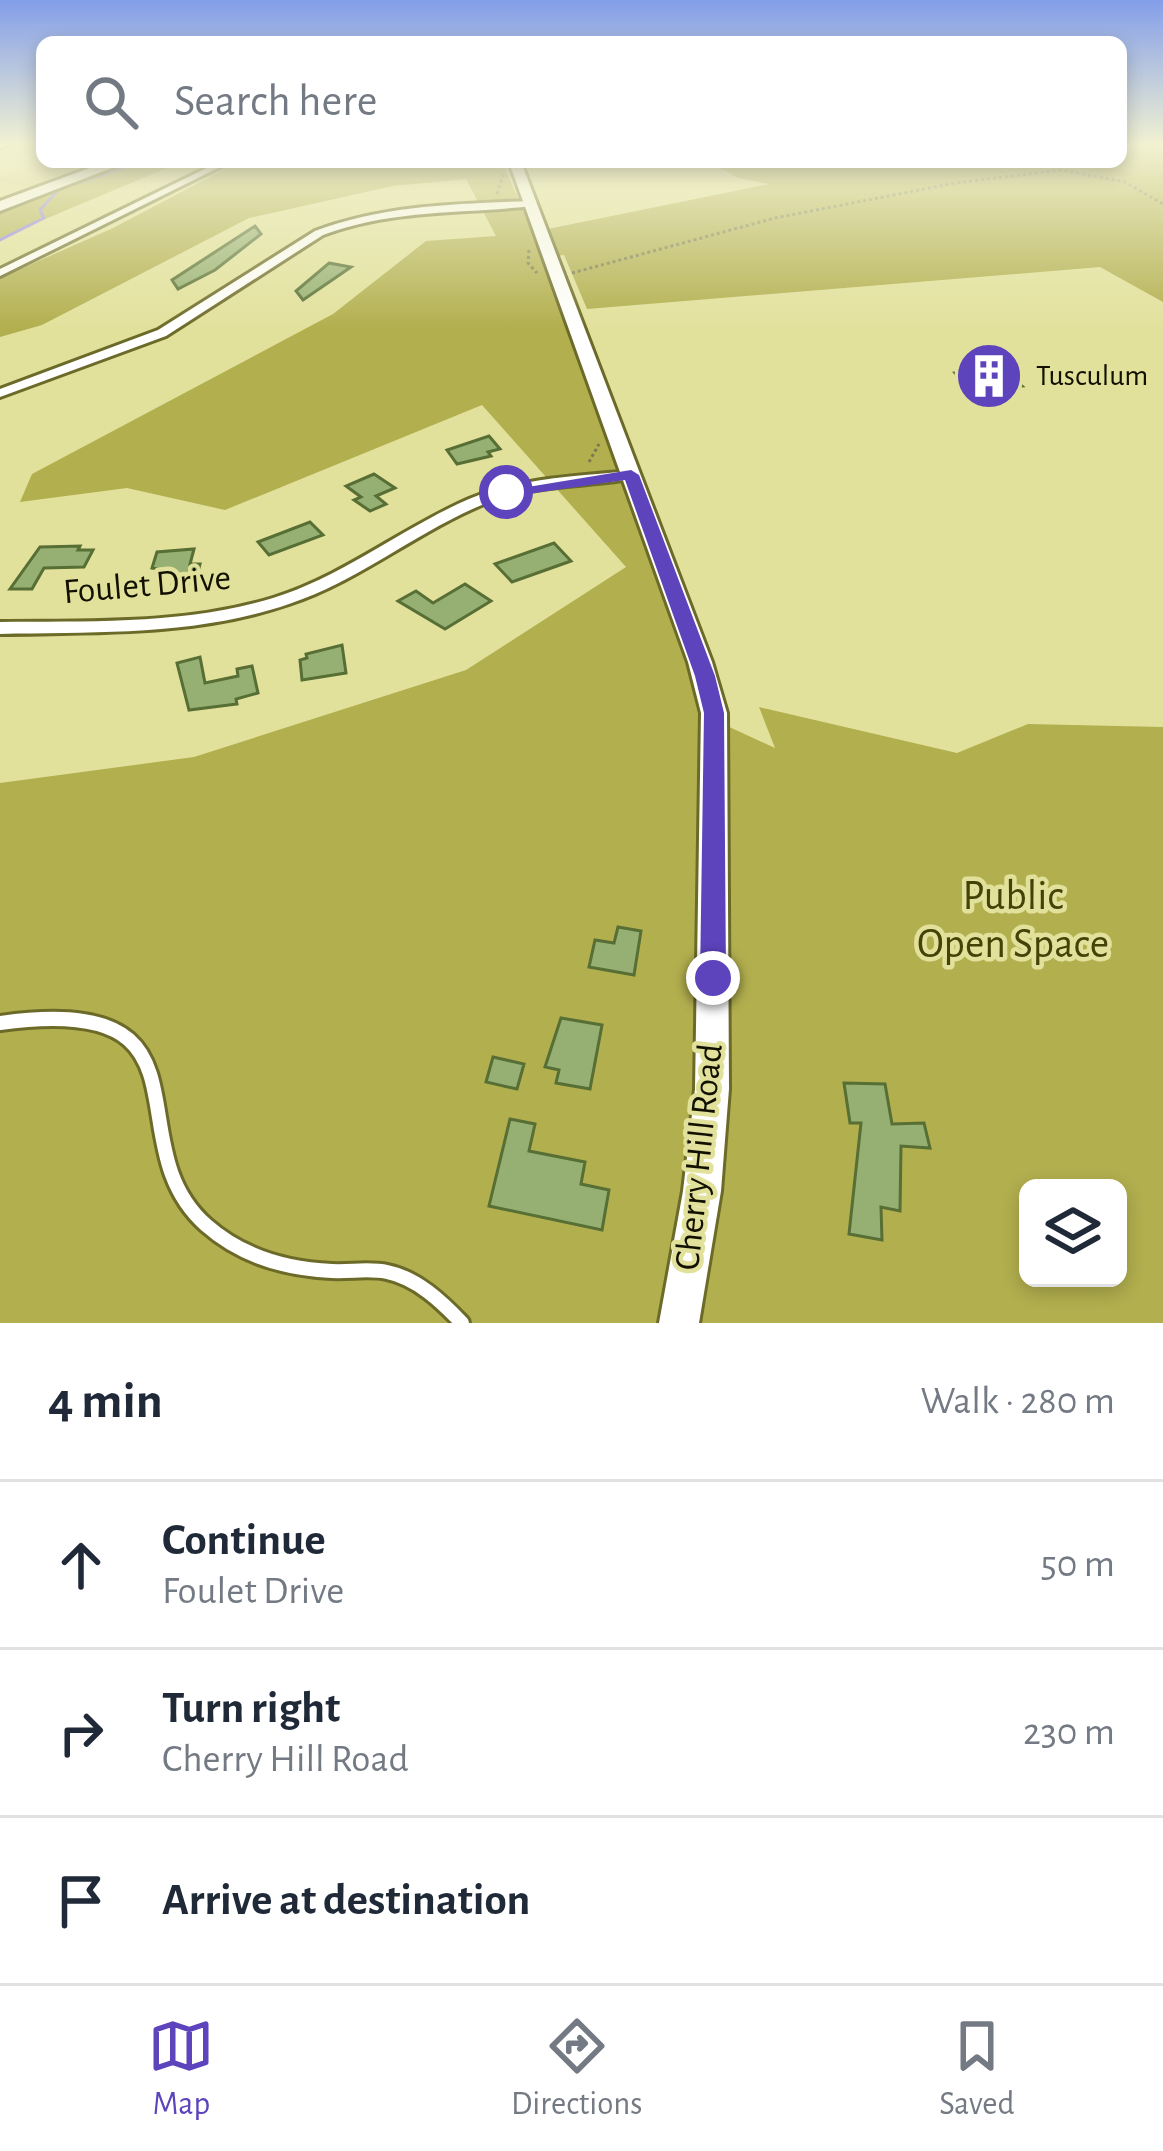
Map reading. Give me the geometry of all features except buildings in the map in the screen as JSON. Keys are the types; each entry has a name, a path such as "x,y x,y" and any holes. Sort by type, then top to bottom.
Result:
{"street":[{"path":"0,273 137,206"},
{"path":"0,393 162,333 331,228 391,213 503,206"},
{"name":"Cherry Hill Road","path":"531,206 705,676 717,747 712,1089 702,1191 679,1323"},
{"name":"Foulet Drive","path":"0,628 168,623 239,613 344,576 480,500 530,486 631,475"}],"lane":[{"path":"0,1023 50,1016 88,1018 123,1036 149,1059 171,1169 189,1209 238,1249 274,1266 390,1273 442,1301 462,1323"}],"path":[{"path":"564,295 568,293 565,277 583,266 843,206"}],"green space":[{"path":"9,206 77,206 0,238 0,209"},
{"path":"155,206 304,206 249,218 42,325 0,337 0,278"},
{"name":"Public Open Space","path":"480,206 521,206 533,232 662,206 1163,206 1163,302 1100,267 587,309 564,255 549,257 712,719 775,748 759,707 957,753 1028,724 1163,727 1163,1323 0,1323 0,783 194,757 466,670 626,567 482,405 225,510 127,488 20,502 32,474 333,314 426,241 496,236"}],"waterway":[{"path":"0,240 44,218 40,210 44,206"}],"place":[{"name":"Tusculum","path":"989,376"}],"route":[{"path":"506,492 631,475 705,676 714,713 713,978"}]}
